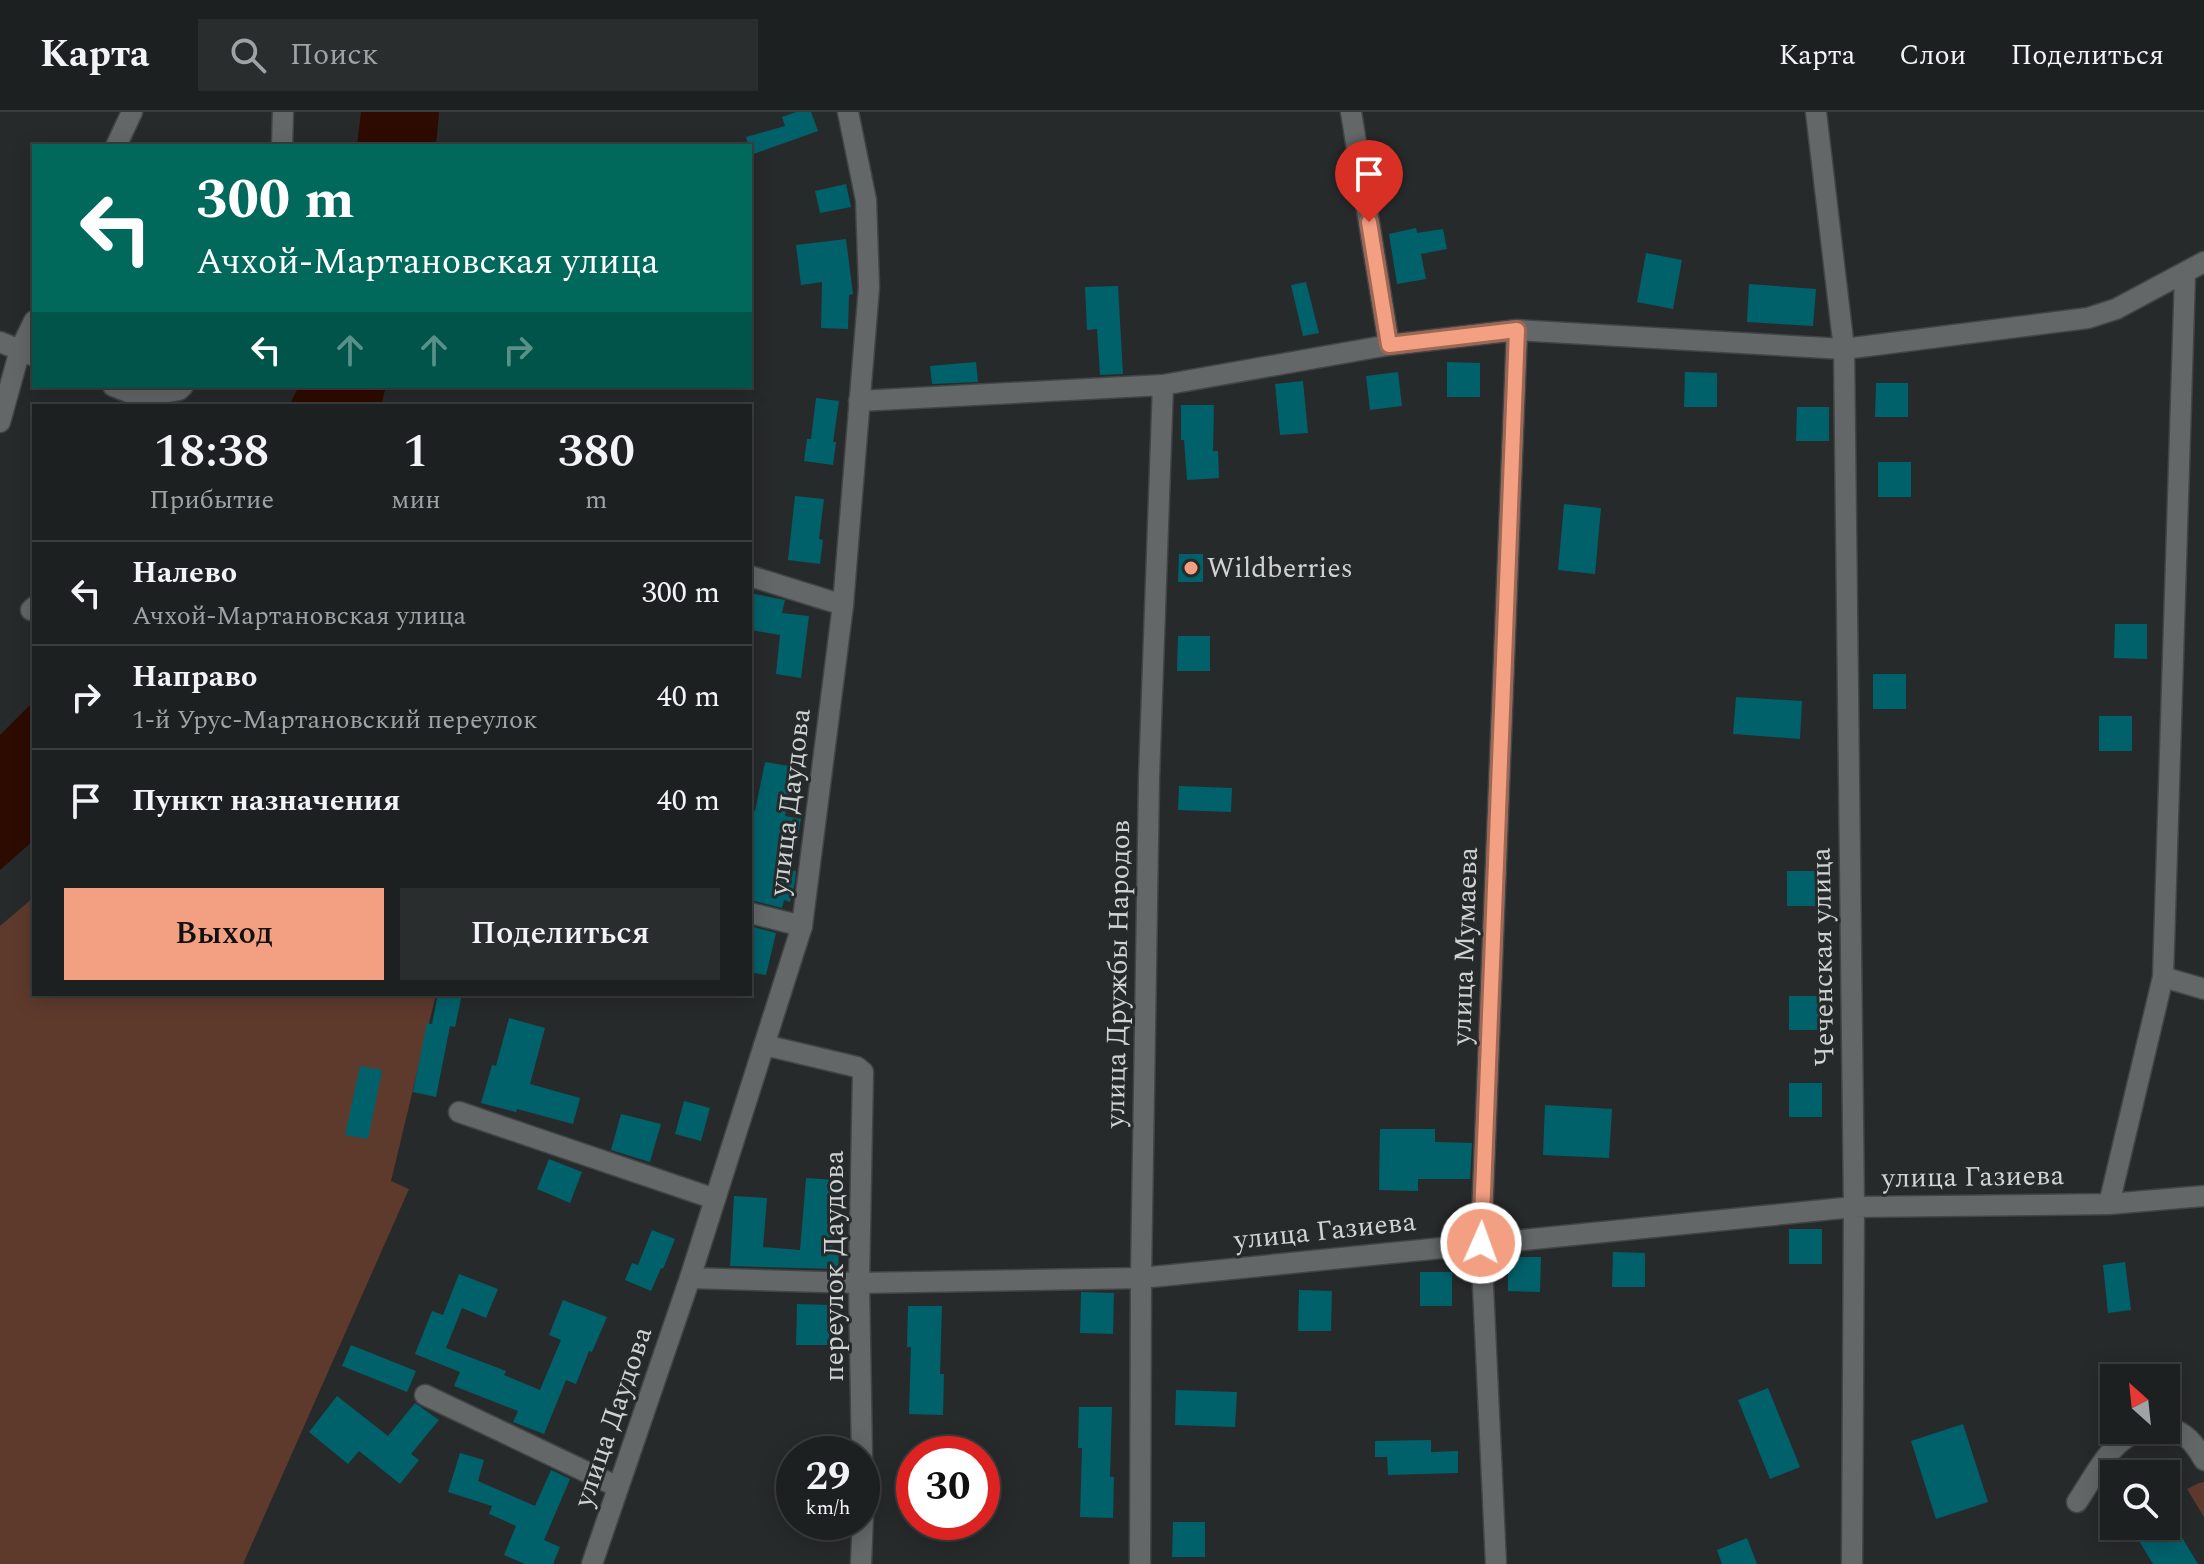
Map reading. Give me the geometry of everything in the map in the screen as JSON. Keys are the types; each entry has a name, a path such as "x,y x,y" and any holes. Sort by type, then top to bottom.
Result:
{"street":[{"path":"117,144 132,112"},
{"path":"282,144 283,112"},
{"name":"улица Даудова","path":"592,1564 690,1278 802,926 843,605 869,287 866,200 848,112"},
{"path":"1351,112 1389,345"},
{"name":"Чеченская улица","path":"1816,112 1844,349 1854,1207 1852,1564"},
{"path":"859,401 1163,385 1389,345 1517,330 1844,349 2088,318 2116,309 2204,262"},
{"path":"2109,1204 2163,977 2185,274"},
{"path":"0,422 27,353 32,330"},
{"name":"улица Мумаева","path":"1496,1564 1481,1243 1517,330"},
{"path":"0,342 27,353"},
{"name":"улица Дружбы Народов","path":"1140,1564 1149,778 1163,385"},
{"path":"118,388 141,397 180,394"},
{"path":"752,577 843,605"},
{"path":"752,914 802,926"},
{"path":"2163,977 2204,989"},
{"name":"переулок Даудова","path":"764,1045 857,1067 863,1072 859,1283 861,1564"},
{"path":"459,1112 715,1199"},
{"name":"улица Газиева","path":"690,1278 859,1283 1141,1278 1854,1207 2109,1204 2204,1196"},
{"path":"425,1395 618,1487"},
{"path":"2180,1432 2193,1441 2204,1460"},
{"path":"2077,1502 2107,1457 2122,1444"}],"shaded area":[{"path":"361,112 439,112 436,144 357,144"},
{"path":"298,388 386,388 382,404 290,404"},
{"path":"32,703 32,842 0,870 0,735"},
{"path":"32,899 32,996 436,996 391,1181 409,1189 243,1564 0,1564 0,926"},
{"path":"2204,1482 2204,1517 2187,1489"}],"building":[{"path":"796,112 811,112 818,131 752,155 752,144 748,144 746,137 785,126 782,117"},
{"path":"846,184 851,207 820,213 815,191"},
{"path":"1416,228 1417,233 1443,229 1447,249 1421,254 1426,279 1397,284 1389,234"},
{"path":"846,239 853,294 849,295 848,329 821,328 822,282 801,285 796,245"},
{"path":"1646,253 1682,260 1673,309 1637,302"},
{"path":"1306,282 1319,333 1303,336 1291,285"},
{"path":"1749,284 1816,289 1813,326 1747,322"},
{"path":"1118,286 1123,374 1100,375 1097,329 1087,330 1085,287"},
{"path":"976,362 978,382 932,384 930,366"},
{"path":"1447,362 1480,363 1480,397 1447,397"},
{"path":"1398,372 1402,406 1370,410 1366,376"},
{"path":"1685,372 1717,373 1717,407 1684,407"},
{"path":"1303,381 1308,433 1280,435 1275,384"},
{"path":"1876,383 1908,383 1908,417 1875,417"},
{"path":"816,398 839,401 833,465 804,461 807,439 811,439"},
{"path":"1181,405 1214,405 1213,451 1218,451 1219,478 1187,480 1184,440 1181,440"},
{"path":"1797,407 1829,407 1829,441 1796,441"},
{"path":"1878,462 1911,462 1911,497 1878,497"},
{"path":"795,496 824,499 819,539 823,540 820,564 788,560"},
{"path":"1564,504 1601,508 1595,574 1558,570"},
{"name":"Wildberries","path":"1179,554 1203,554 1203,582 1178,582"},
{"path":"752,593 785,600 782,613 809,616 801,678 776,674 780,635 752,630"},
{"path":"2115,624 2147,624 2147,659 2114,658"},
{"path":"1178,636 1210,636 1210,671 1177,671"},
{"path":"1873,674 1906,674 1906,709 1873,709"},
{"path":"1736,697 1802,701 1800,739 1733,734"},
{"path":"2099,716 2132,716 2132,751 2099,751"},
{"path":"765,762 795,767 785,816 801,819 791,870 796,871 795,882 790,902 784,900 782,908 752,900 752,810 755,811"},
{"path":"1179,786 1232,788 1231,812 1178,810"},
{"path":"1787,871 1820,871 1820,906 1787,906"},
{"path":"752,927 776,933 766,975 752,972"},
{"path":"438,996 462,996 455,1027 450,1026 436,1097 413,1092 427,1023 432,1024"},
{"path":"1789,996 1822,996 1822,1030 1789,1030"},
{"path":"509,1018 545,1028 530,1084 580,1098 573,1124 481,1103 492,1065 496,1066"},
{"path":"360,1066 382,1070 368,1139 345,1135"},
{"path":"1789,1083 1822,1083 1822,1117 1789,1117"},
{"path":"684,1101 710,1108 701,1141 675,1134"},
{"path":"1545,1105 1612,1109 1609,1158 1543,1155"},
{"path":"621,1114 661,1124 650,1162 611,1150"},
{"path":"1380,1129 1435,1129 1435,1142 1472,1143 1470,1179 1418,1179 1418,1191 1379,1190"},
{"path":"549,1159 582,1172 570,1203 537,1189"},
{"path":"806,1178 838,1180 832,1252 839,1252 838,1269 730,1266 734,1196 767,1198 763,1247 800,1250"},
{"path":"1789,1229 1822,1229 1822,1264 1789,1264"},
{"path":"652,1230 675,1239 651,1291 625,1280 632,1263 638,1265"},
{"path":"1613,1252 1645,1253 1645,1287 1612,1287"},
{"path":"1508,1257 1541,1257 1540,1292 1508,1291"},
{"path":"2125,1262 2131,1310 2108,1313 2103,1265"},
{"path":"1420,1272 1452,1272 1452,1306 1420,1306"},
{"path":"459,1274 498,1289 486,1318 462,1308 446,1348 506,1371 504,1375 540,1390 561,1340 549,1335 563,1300 607,1317 576,1384 566,1380 544,1434 513,1422 518,1411 454,1386 460,1372 415,1354 432,1311 443,1315"},
{"path":"1299,1290 1332,1291 1331,1331 1298,1331"},
{"path":"1081,1292 1114,1293 1113,1334 1080,1333"},
{"path":"797,1304 830,1305 829,1345 796,1345"},
{"path":"908,1306 942,1306 940,1374 944,1374 943,1415 909,1414 911,1347 907,1347"},
{"path":"351,1345 416,1371 407,1392 342,1366"},
{"path":"1768,1388 1800,1467 1770,1479 1738,1400"},
{"path":"1176,1390 1237,1392 1235,1427 1175,1425"},
{"path":"337,1396 388,1436 415,1403 439,1420 411,1454 419,1460 400,1484 359,1451 348,1464 309,1432"},
{"path":"1079,1407 1112,1407 1110,1477 1114,1477 1113,1518 1080,1517 1082,1448 1078,1448"},
{"path":"1963,1424 1988,1502 1936,1519 1911,1441"},
{"path":"1431,1440 1431,1452 1458,1451 1458,1473 1388,1475 1387,1457 1375,1457 1375,1441"},
{"path":"460,1453 484,1460 478,1481 535,1506 551,1470 570,1479 544,1540 560,1547 553,1564 525,1564 504,1555 516,1526 489,1514 492,1506 448,1492"},
{"path":"1173,1522 1205,1522 1205,1557 1172,1557"},
{"path":"2180,1534 2198,1564 2153,1564 2138,1540 2180,1540"},
{"path":"1747,1538 1757,1564 1722,1564 1717,1550"}],"place":[{"name":"Wildberries","path":"1191,568"}],"route":[{"path":"1369,222 1389,345 1517,330 1481,1243"}]}
